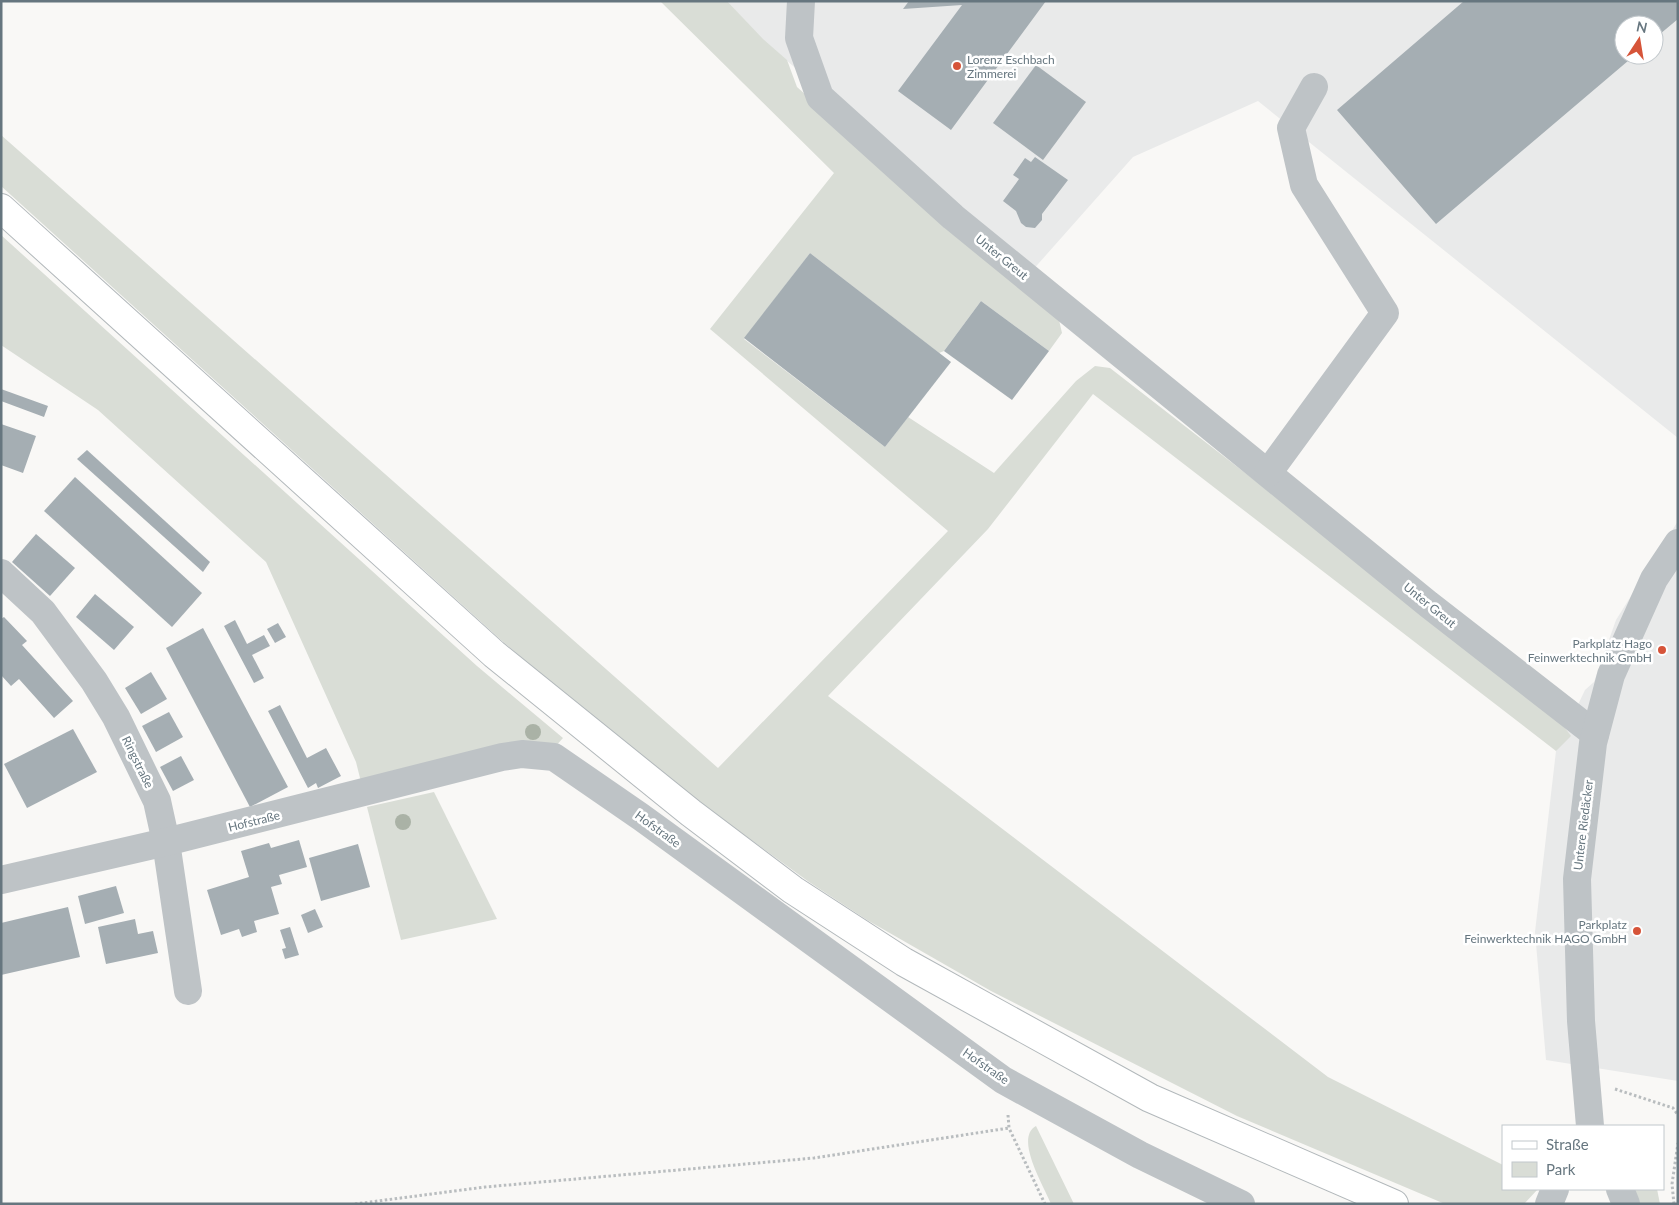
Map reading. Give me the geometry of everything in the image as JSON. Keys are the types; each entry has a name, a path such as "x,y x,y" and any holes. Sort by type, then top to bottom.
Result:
{"main road":[{"path":"1,208 494,654 690,813 792,890 904,962 1150,1098 1394,1204"}],"street":[{"name":"Unter Greut","path":"801,1 799,38 820,97 953,217 1428,604 1596,734"},
{"path":"1268,473 1385,313 1304,185 1291,128 1314,87"},
{"name":"Untere Riedäcker","path":"1590,1125 1588,1080 1581,1021 1577,879 1596,734 1611,675 1654,579 1678,542"},
{"name":"Ringstraße","path":"1,573 43,612 99,688 116,716 157,801 166,842 188,991"},
{"name":"Hofstraße","path":"1,880 166,842 502,757 522,754 554,757 641,816 1003,1080 1140,1155 1241,1204"},
{"path":"1549,1204 1555,1190"},
{"path":"1606,1204 1612,1190"},
{"path":"1620,1190 1626,1204"}],"path":[{"path":"1003,1080 1009,1128 1045,1204"},
{"path":"1588,1080 1673,1108 1678,1115"},
{"path":"355,1204 494,1186 814,1158 1009,1128"},
{"path":"1674,1204 1672,1184 1678,1143"}],"shaded area":[{"path":"727,1 1678,1 1678,438 1258,101 1133,157 1031,272 763,40"},
{"path":"1678,521 1678,1081 1546,1060 1535,932 1556,751 1585,690 1594,682 1616,620"}],"green space":[{"path":"660,1 727,1 763,39 787,60 797,87 1059,320 1062,333 1049,351 981,301 944,351 939,353 810,253 744,339 885,447 908,417 994,473 1076,381 1095,366 1110,368 1553,712 1571,736 1556,751 1093,394 988,529 828,696 1328,1077 1502,1164 1502,1190 1537,1190 1524,1204 1445,1204 1237,1116 991,991 867,920 809,882 691,796 601,726 501,640 1,186 1,135 718,768 948,531 710,329 834,173"},
{"path":"1,235 477,666 563,738 553,749 361,782 356,762 266,562 98,410 1,345"},
{"path":"434,792 497,919 401,940 367,807"},
{"path":"1036,1126 1074,1204 1051,1204 1037,1175 1029,1151 1028,1141 1030,1132"},
{"path":"1635,1190 1657,1190 1660,1204 1639,1204 1634,1192"}],"building":[{"name":"Lorenz Eschbach Zimmerei","path":"909,1 1046,1 951,130 898,91 962,5 903,9"},
{"path":"1464,1 1678,1 1678,19 1664,31 1664,15 1614,15 1614,65 1623,65 1436,224 1337,110"},
{"path":"1036,65 1086,102 1043,160 993,123"},
{"path":"1035,157 1068,180 1042,214 1042,220 1035,228 1026,227 1021,223 1016,211 1003,201 1019,179 1013,175 1025,158 1031,162"},
{"path":"810,253 951,362 885,447 744,338"},
{"path":"981,301 1049,351 1012,400 944,351"},
{"path":"1,389 48,406 44,417 1,401"},
{"path":"1,424 36,436 23,473 1,465"},
{"path":"87,450 210,562 203,572 77,459"},
{"path":"75,477 202,593 172,627 44,511"},
{"path":"36,534 75,568 50,596 12,562"},
{"path":"95,594 134,627 114,650 76,617"},
{"path":"4,617 27,641 22,645 73,701 54,718 19,679 11,686 1,675 1,619"},
{"path":"235,620 247,644 264,635 270,646 252,655 264,678 254,683 224,626"},
{"path":"278,623 286,637 275,643 267,629"},
{"path":"203,628 288,787 250,807 166,648"},
{"path":"151,672 167,699 141,714 125,688"},
{"path":"280,705 307,758 326,748 341,776 318,788 316,783 308,788 268,711"},
{"path":"169,712 183,737 156,752 142,726"},
{"path":"73,729 97,772 27,808 4,764"},
{"path":"181,756 194,780 173,791 160,767"},
{"path":"299,840 307,867 279,875 282,884 271,887 279,914 254,921 257,932 242,937 239,929 221,935 207,890 249,877 241,851 269,843 271,848"},
{"path":"358,844 370,887 321,901 309,858"},
{"path":"116,886 124,913 85,924 78,896"},
{"path":"68,907 80,957 1,975 1,923"},
{"path":"315,909 323,927 308,933 301,915"},
{"path":"135,919 138,934 153,931 158,953 106,964 98,927"},
{"path":"290,927 299,955 285,959 282,949 286,948 280,930"}],"place":[{"name":"Lorenz Eschbach Zimmerei","path":"957,66"},
{"name":"Parkplatz Hago Feinwerktechnik GmbH","path":"1662,650"},
{"name":"Parkplatz Feinwerktechnik HAGO GmbH","path":"1637,931"}]}
